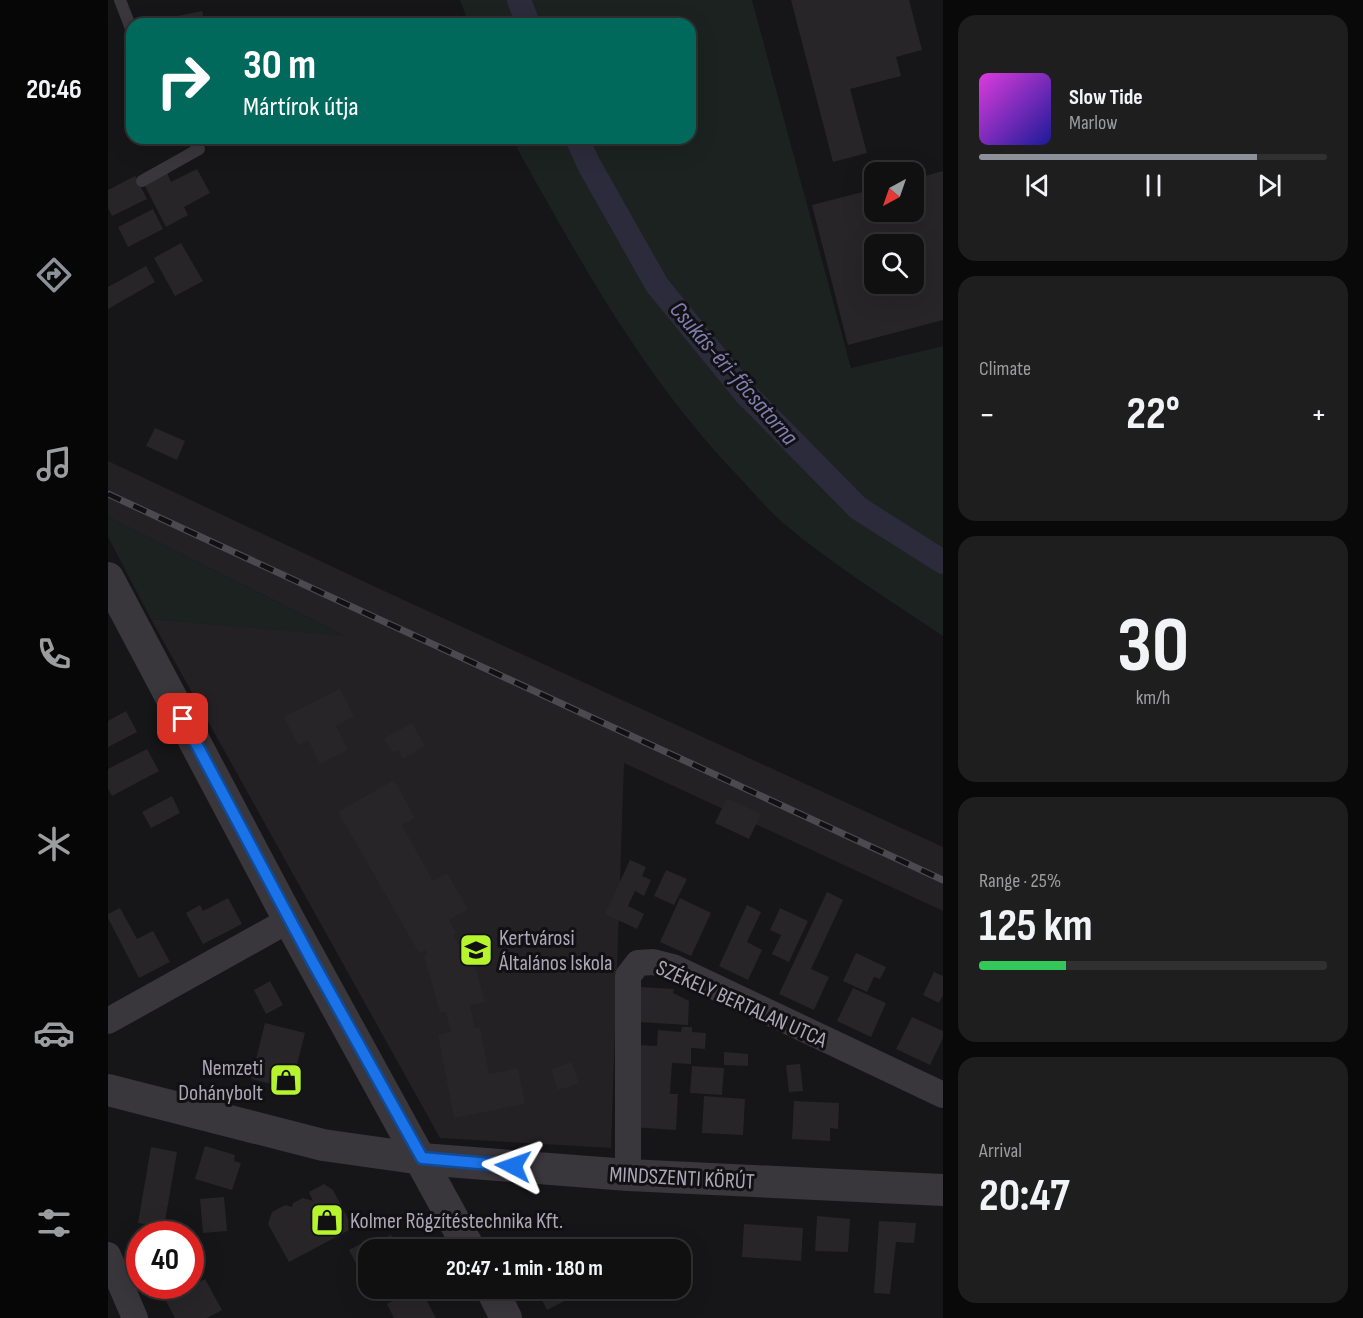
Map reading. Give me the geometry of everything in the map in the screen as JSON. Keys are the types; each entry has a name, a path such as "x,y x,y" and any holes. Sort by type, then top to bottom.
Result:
{"street":[{"path":"108,578 290,920 464,1239"},
{"path":"108,1021 290,920"},
{"name":"SZÉKELY BERTALAN UTCA","path":"628,1174 628,976 638,963 653,962 673,968 943,1095"},
{"name":"MINDSZENTI KÖRÚT","path":"108,1090 323,1145 422,1158 628,1174 943,1190"},
{"path":"108,1255 135,1318"},
{"path":"496,1299 506,1318"}],"lane":[{"path":"120,0 127,18"},
{"path":"142,181 199,148 196,144"}],"shaded area":[{"path":"460,0 752,0 851,368 943,346 943,636 841,568 783,523 705,440 645,362 618,321 518,150 516,144 696,144 696,18 467,18"},
{"name":"Kertvárosi Általános Iskola","path":"108,461 382,590 943,847 943,911 624,763 611,1148 440,1138 151,619 343,635 108,517"},
{"path":"108,517 345,636 151,619 108,537"}],"building":[{"path":"791,0 909,0 922,50 896,57 901,76 850,89 867,153 833,162"},
{"path":"202,11 204,18 168,18"},
{"path":"197,169 210,193 184,207 188,215 166,227 144,184 167,173 171,182"},
{"path":"943,171 943,320 848,345 812,205 864,192 864,222 924,222 924,176"},
{"path":"135,176 147,199 112,216 108,208 108,190"},
{"path":"153,209 163,229 128,247 118,227"},
{"path":"181,243 203,281 175,296 154,258"},
{"path":"146,266 155,282 108,309 108,287"},
{"path":"155,428 185,441 177,460 146,446"},
{"path":"340,689 354,716 336,726 348,750 320,764 308,740 298,745 284,717"},
{"path":"126,711 137,732 108,747 108,721"},
{"path":"412,723 425,746 403,759 398,750 393,753 384,738"},
{"path":"147,749 159,771 112,796 108,789 108,769"},
{"path":"394,780 415,818 402,825 433,881 447,873 468,909 449,920 456,932 453,935 459,946 469,943 485,1002 470,1005 475,1028 480,1027 489,1074 518,1068 525,1104 454,1118 438,1035 451,1032 446,1012 440,1013 424,955 427,954 426,950 419,953 338,812"},
{"path":"172,796 180,813 151,828 142,812"},
{"path":"727,798 761,814 749,839 715,823"},
{"path":"630,860 646,867 642,876 651,880 644,896 635,891 628,906 644,914 637,929 605,914"},
{"path":"666,870 687,879 674,905 654,896"},
{"path":"827,892 843,900 811,969 829,977 814,1010 779,994"},
{"path":"228,898 242,924 203,944 186,913 200,905 203,911"},
{"path":"680,898 711,913 691,956 660,942"},
{"path":"747,905 761,912 747,942 762,950 748,980 719,966"},
{"path":"120,908 137,939 153,931 170,962 139,978 108,918 108,914"},
{"path":"780,908 808,921 789,962 772,954 781,935 770,930"},
{"path":"856,953 886,967 880,979 874,977 867,992 843,981"},
{"path":"934,972 943,976 943,995 939,1003 923,995"},
{"path":"270,981 283,1005 266,1014 254,990"},
{"path":"640,987 674,989 673,993 689,1001 688,1025 638,1022"},
{"path":"853,988 886,1003 871,1037 837,1021"},
{"path":"912,1017 943,1031 943,1038 930,1065 896,1049"},
{"path":"265,1023 305,1033 291,1089 251,1079"},
{"path":"682,1027 692,1027 692,1032 706,1033 705,1049 691,1048 691,1064 672,1063 670,1094 678,1094 676,1130 631,1127 638,1045 657,1046 658,1030 681,1032"},
{"path":"724,1052 748,1054 748,1066 724,1065"},
{"path":"572,1062 579,1084 558,1090 551,1069"},
{"path":"800,1064 803,1091 789,1092 786,1065"},
{"path":"692,1066 724,1068 722,1095 690,1093"},
{"path":"704,1096 745,1099 743,1135 702,1133"},
{"path":"794,1101 839,1103 838,1129 830,1128 830,1141 792,1139"},
{"path":"205,1146 235,1155 234,1161 241,1163 232,1190 195,1179"},
{"path":"151,1147 177,1152 165,1221 138,1221"},
{"path":"324,1184 333,1190 353,1228 289,1262 268,1224 272,1212 285,1205 292,1207 293,1203 303,1198 313,1201 309,1192"},
{"path":"224,1197 227,1231 204,1233 200,1199"},
{"path":"817,1216 850,1219 848,1252 815,1251"},
{"path":"879,1221 916,1223 914,1243 896,1242 890,1294 874,1293"},
{"path":"744,1224 803,1228 801,1261 742,1257"},
{"path":"358,1245 358,1267 349,1250"},
{"path":"204,1280 222,1310 207,1318 175,1318 166,1301 170,1299 204,1299"},
{"path":"396,1299 426,1299 436,1318 394,1318 387,1304"},
{"path":"542,1299 568,1299 547,1310"}],"waterway":[{"name":"Csukás-éri-főcsatorna","path":"519,0 526,18"},
{"name":"Csukás-éri-főcsatorna","path":"580,144 588,163 657,285 745,393 858,508 943,562"}],"railway":[{"path":"108,494 943,880"}],"place":[{"name":"Kertvárosi Általános Iskola","path":"476,950"},
{"name":"Nemzeti Dohánybolt","path":"286,1080"},
{"name":"Kolmer Rögzítéstechnika Kft.","path":"327,1220"}],"route":[{"path":"183,719 311,959 422,1158 513,1166"}]}
